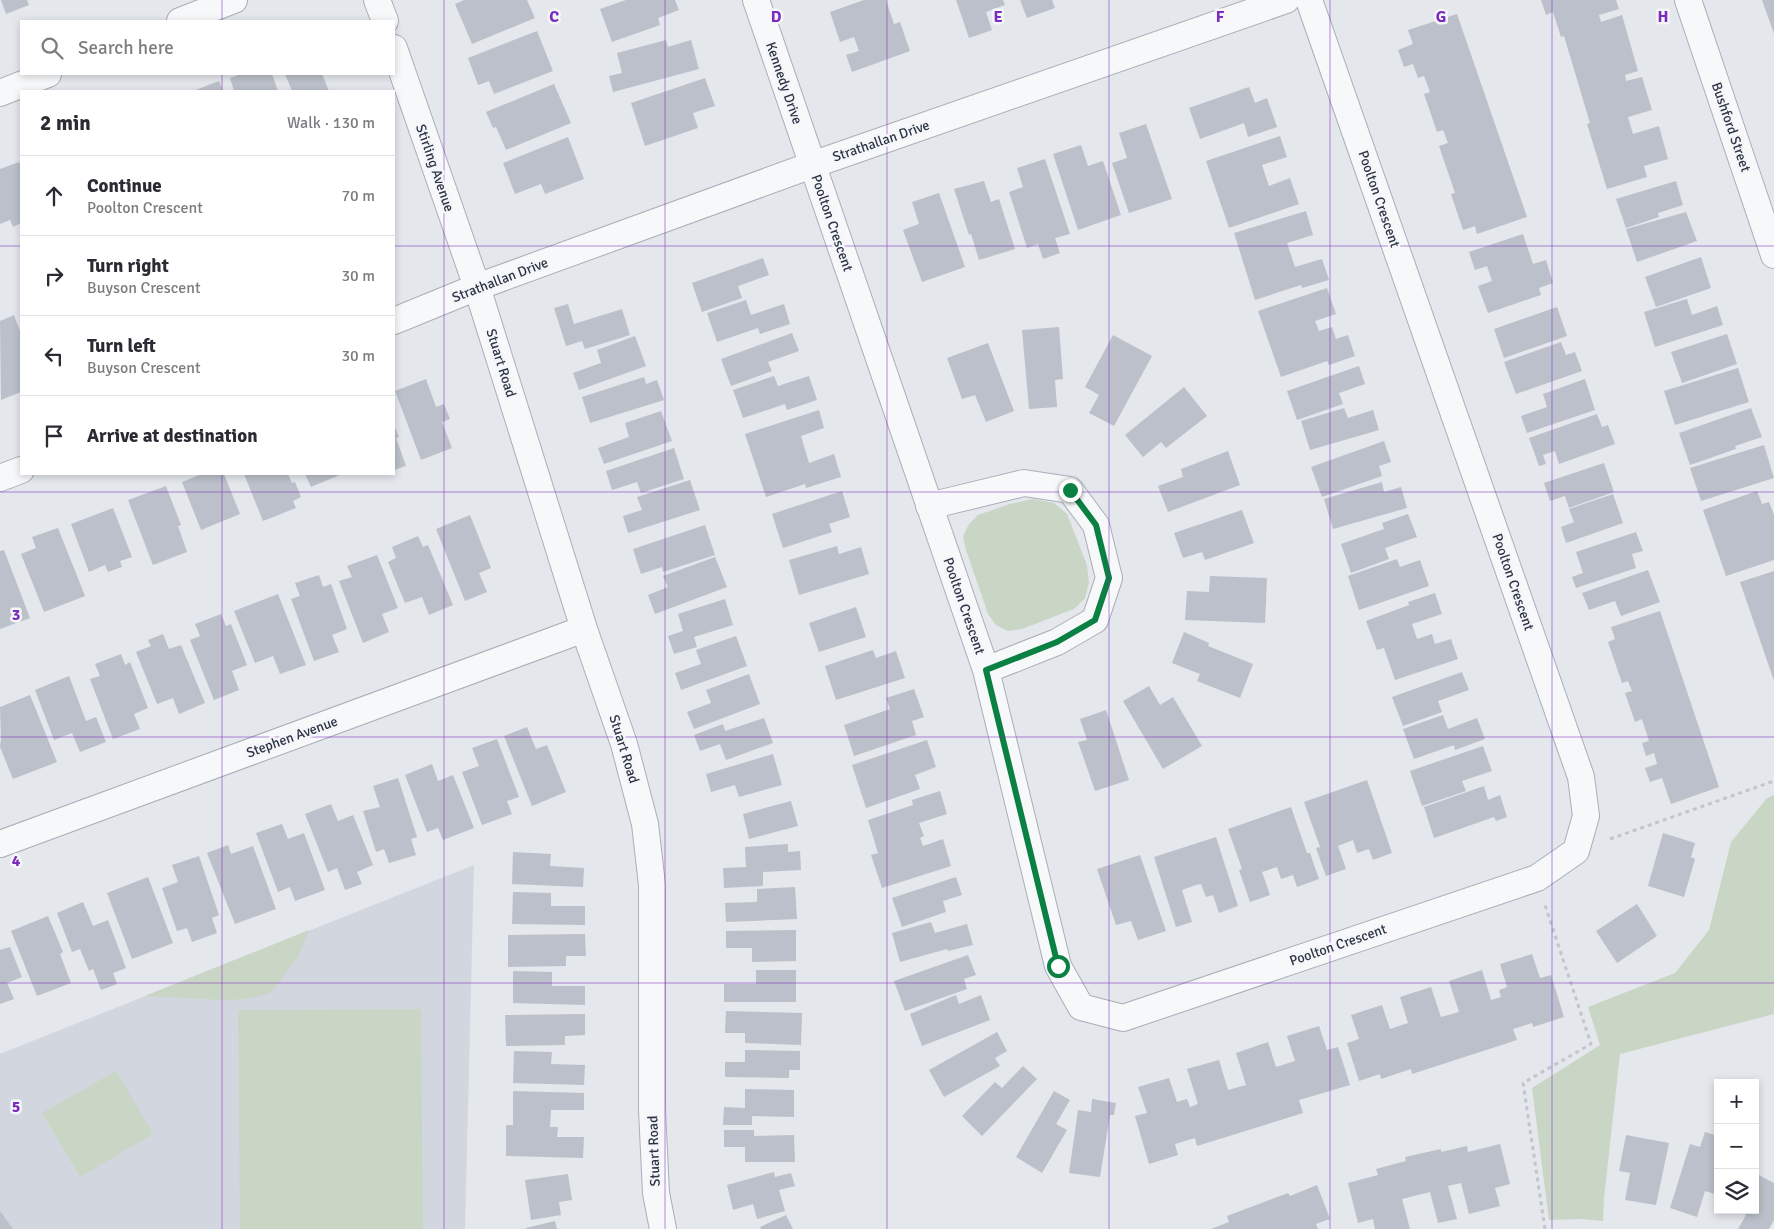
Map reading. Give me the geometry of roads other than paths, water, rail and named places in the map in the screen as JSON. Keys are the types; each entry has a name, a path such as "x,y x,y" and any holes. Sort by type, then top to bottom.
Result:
{"street":[{"path":"183,20 234,0"},
{"path":"377,0 384,20"},
{"name":"Kennedy Drive","path":"756,0 812,166"},
{"name":"Strathallan Drive","path":"395,321 477,287 812,166 1286,0"},
{"name":"Poolton Crescent","path":"812,166 986,670 1058,966 1081,1007 1123,1018 1537,878 1576,851 1586,816 1581,777 1309,0"},
{"name":"Bushford Street","path":"1688,0 1774,255"},
{"name":"Stirling Avenue","path":"395,51 477,287"},
{"path":"0,93 45,75"},
{"name":"Stuart Road","path":"477,287 584,629 624,744 645,824 652,885 652,1110 656,1193 663,1229"},
{"path":"0,478 20,470"},
{"path":"929,506 1024,483 1070,490 1096,525 1109,578 1095,620 1057,642 986,670"},
{"name":"Stephen Avenue","path":"0,844 584,629"}]}
